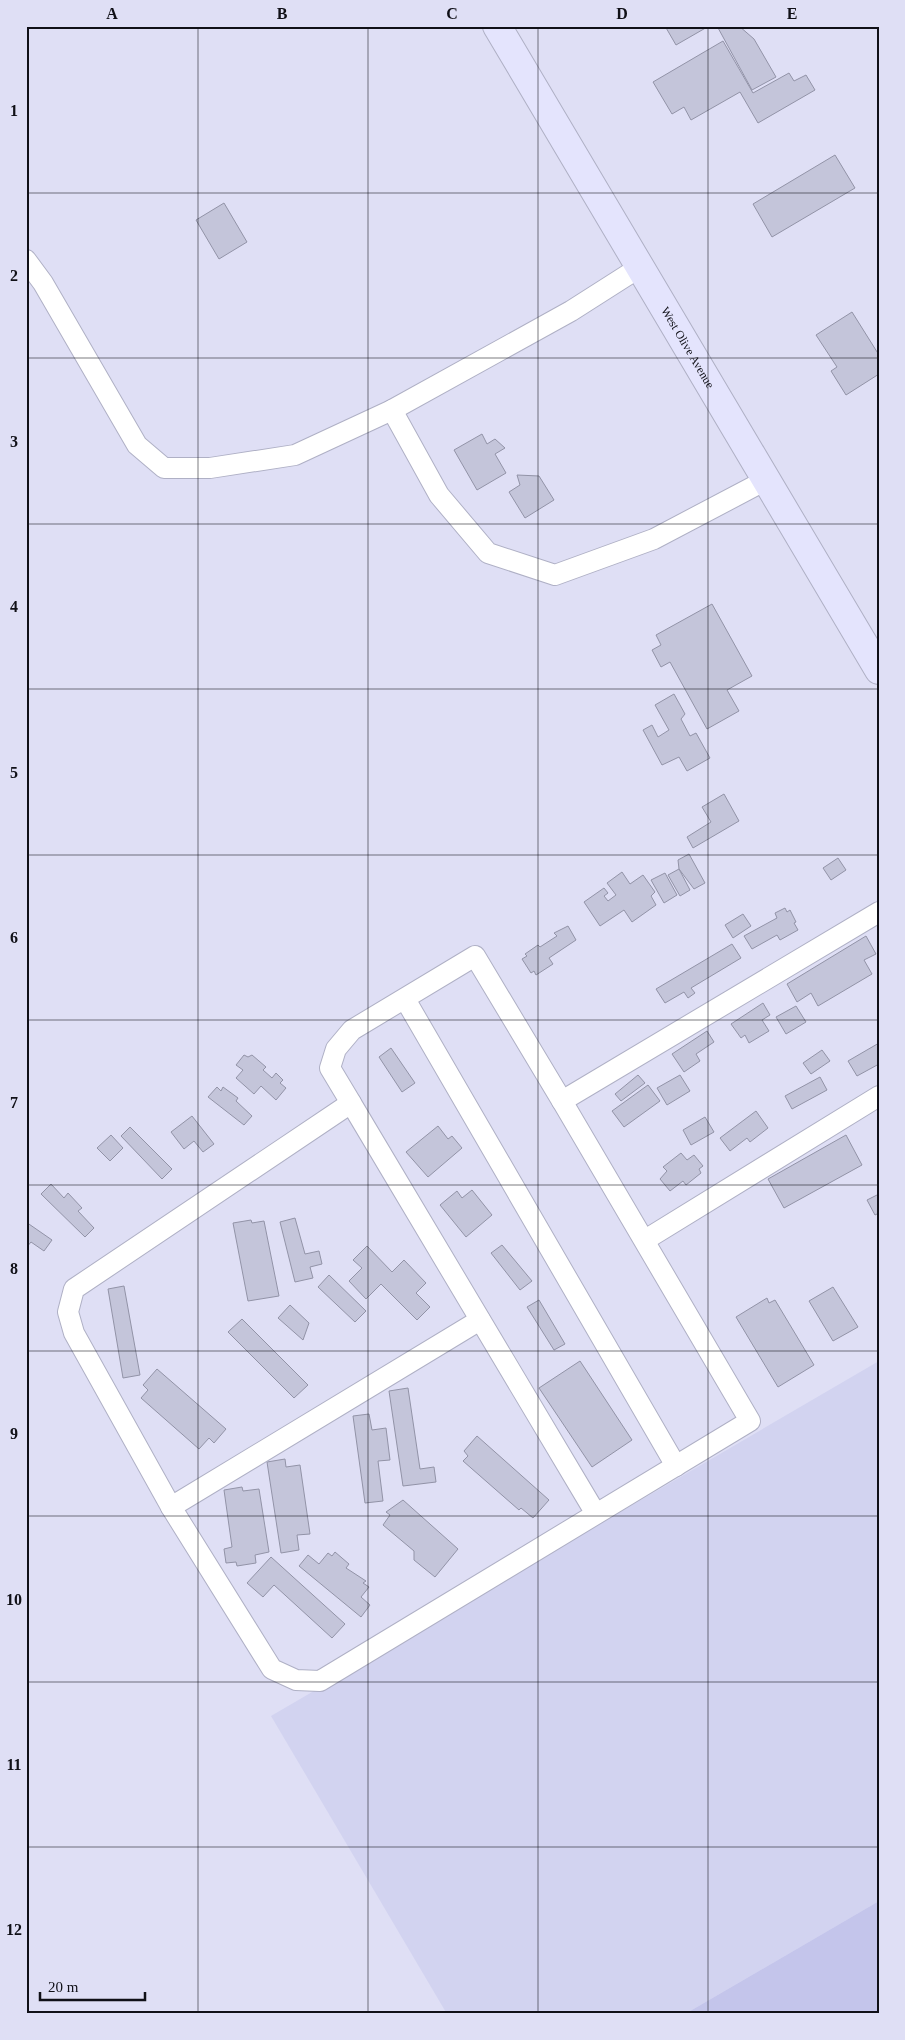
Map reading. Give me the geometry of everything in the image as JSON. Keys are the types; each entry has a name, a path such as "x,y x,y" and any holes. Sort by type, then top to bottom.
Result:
{"main road":[{"name":"West Olive Avenue","path":"498,26 879,670"}],"lane":[{"path":"26,260 43,283 137,445 164,468 210,468 295,455 392,410 571,311 640,267"},
{"path":"392,410 439,495 488,554 555,575 654,539 766,480"},
{"path":"562,1101 879,912"},
{"path":"351,1103 74,1289 68,1312 74,1333 170,1507 272,1669 296,1680 320,1680 676,1466 750,1421 475,956 352,1030 336,1048 330,1068 351,1103 480,1320 596,1514"},
{"path":"405,999 676,1466"},
{"path":"644,1240 879,1096"},
{"path":"170,1507 480,1320"}],"shaded area":[{"path":"879,1361 879,1901 685,2014 447,2014 271,1716"},
{"path":"879,1901 879,2014 685,2014"}],"building":[{"path":"665,26 709,26 676,45"},
{"path":"717,26 739,26 754,39 776,77 752,90"},
{"path":"723,41 753,93 789,73 794,81 806,75 815,90 758,123 740,92 691,120 684,107 672,114 653,82"},
{"path":"835,155 855,188 772,237 753,204"},
{"path":"224,203 247,242 219,259 196,220"},
{"path":"852,312 879,355 879,374 846,395 831,371 837,367 816,335"},
{"path":"482,434 487,444 495,439 505,448 495,454 506,473 477,490 454,450"},
{"path":"517,475 539,476 554,500 525,518 509,492 520,485"},
{"path":"712,604 752,676 727,690 739,711 707,729 670,662 661,667 652,650 661,645 656,635"},
{"path":"674,694 685,714 681,719 690,736 696,733 710,758 687,771 679,757 662,765 643,730 652,725 658,737 669,730 655,705"},
{"path":"724,794 739,821 693,848 687,837 711,822 702,807"},
{"path":"689,854 705,883 694,889 679,869 678,860"},
{"path":"838,858 846,870 831,880 823,868"},
{"path":"679,869 690,890 680,896 668,875"},
{"path":"622,872 630,884 643,875 655,892 651,896 656,905 632,922 624,910 600,926 584,902 604,888 608,893 604,896 608,901 616,895 607,883"},
{"path":"665,873 677,895 664,903 651,880"},
{"path":"785,908 787,912 790,910 798,930 780,940 777,935 752,949 744,936 777,918 775,913"},
{"path":"743,914 751,926 733,938 725,925"},
{"path":"568,926 576,940 549,958 553,964 536,975 534,971 531,973 522,959 527,956 525,954 557,936 554,933"},
{"path":"866,936 876,954 864,960 872,974 818,1006 811,993 797,1002 787,984"},
{"path":"732,944 741,958 691,988 695,993 688,998 684,992 665,1003 656,989"},
{"path":"763,1003 770,1015 762,1020 769,1031 749,1043 745,1035 741,1038 731,1024"},
{"path":"796,1006 806,1022 786,1034 776,1017"},
{"path":"707,1031 714,1042 696,1054 700,1061 684,1072 672,1054"},
{"path":"879,1043 879,1064 857,1076 848,1061"},
{"path":"391,1048 415,1083 402,1092 379,1057"},
{"path":"822,1050 830,1061 811,1074 803,1063"},
{"path":"244,1055 248,1057 252,1055 266,1067 263,1070 272,1078 276,1073 283,1080 280,1083 286,1088 276,1100 261,1086 254,1094 236,1078 243,1070 236,1065"},
{"path":"638,1075 645,1083 621,1101 615,1094"},
{"path":"680,1075 690,1091 667,1105 657,1088"},
{"path":"820,1077 827,1090 792,1109 785,1096"},
{"path":"648,1085 660,1101 624,1127 612,1111"},
{"path":"217,1087 221,1091 223,1087 238,1098 236,1101 252,1116 244,1125 208,1097"},
{"path":"756,1111 768,1128 750,1142 747,1138 730,1151 720,1138"},
{"path":"192,1116 214,1144 203,1152 194,1141 184,1149 171,1132"},
{"path":"705,1117 714,1132 691,1145 683,1130"},
{"path":"438,1126 448,1139 452,1136 462,1148 428,1177 406,1152"},
{"path":"130,1127 172,1169 162,1179 121,1136"},
{"path":"111,1135 123,1148 110,1161 97,1148"},
{"path":"846,1135 862,1165 784,1208 768,1179"},
{"path":"681,1153 687,1160 694,1155 703,1166 699,1169 701,1173 686,1185 683,1181 670,1191 660,1179 667,1171 663,1167"},
{"path":"51,1184 64,1198 68,1193 82,1208 78,1211 94,1228 85,1237 41,1194"},
{"path":"472,1190 492,1215 466,1237 440,1205 457,1191 462,1198"},
{"path":"879,1194 879,1213 875,1215 867,1200"},
{"path":"295,1218 305,1254 319,1251 322,1264 310,1267 313,1278 295,1282 280,1222"},
{"path":"251,1220 252,1223 264,1221 279,1296 248,1301 233,1223"},
{"path":"26,1222 52,1240 44,1251 31,1242 26,1248"},
{"path":"502,1245 532,1281 520,1290 491,1253"},
{"path":"367,1246 392,1272 404,1260 426,1283 416,1293 430,1307 417,1320 381,1284 366,1299 349,1281 362,1268 353,1260"},
{"path":"329,1275 366,1311 355,1322 318,1287"},
{"path":"124,1286 140,1375 123,1378 108,1289"},
{"path":"833,1287 858,1327 833,1341 809,1301"},
{"path":"767,1298 769,1303 775,1300 814,1365 778,1387 736,1317"},
{"path":"539,1300 565,1344 554,1350 527,1307"},
{"path":"290,1305 309,1323 303,1340 278,1318"},
{"path":"242,1319 308,1385 294,1398 228,1332"},
{"path":"580,1361 632,1440 592,1467 539,1388"},
{"path":"157,1369 226,1429 214,1443 209,1438 199,1449 141,1398 148,1390 143,1385"},
{"path":"408,1388 420,1469 434,1467 436,1482 403,1486 389,1391"},
{"path":"369,1414 372,1430 386,1428 390,1460 378,1461 383,1501 365,1503 353,1416"},
{"path":"477,1436 549,1500 533,1518 521,1508 519,1510 463,1461 468,1456 464,1451"},
{"path":"285,1459 286,1467 300,1465 310,1534 297,1535 299,1550 281,1553 267,1462"},
{"path":"242,1487 243,1491 259,1489 269,1552 255,1555 256,1563 237,1566 236,1562 226,1563 224,1549 232,1547 224,1490"},
{"path":"403,1500 458,1549 435,1577 414,1560 414,1551 383,1525 390,1515 386,1512"},
{"path":"335,1552 349,1564 346,1568 366,1581 363,1583 369,1587 361,1597 370,1605 361,1617 299,1566 308,1555 319,1564 328,1553 332,1556"},
{"path":"271,1557 345,1624 332,1638 274,1585 263,1597 247,1583"}]}
